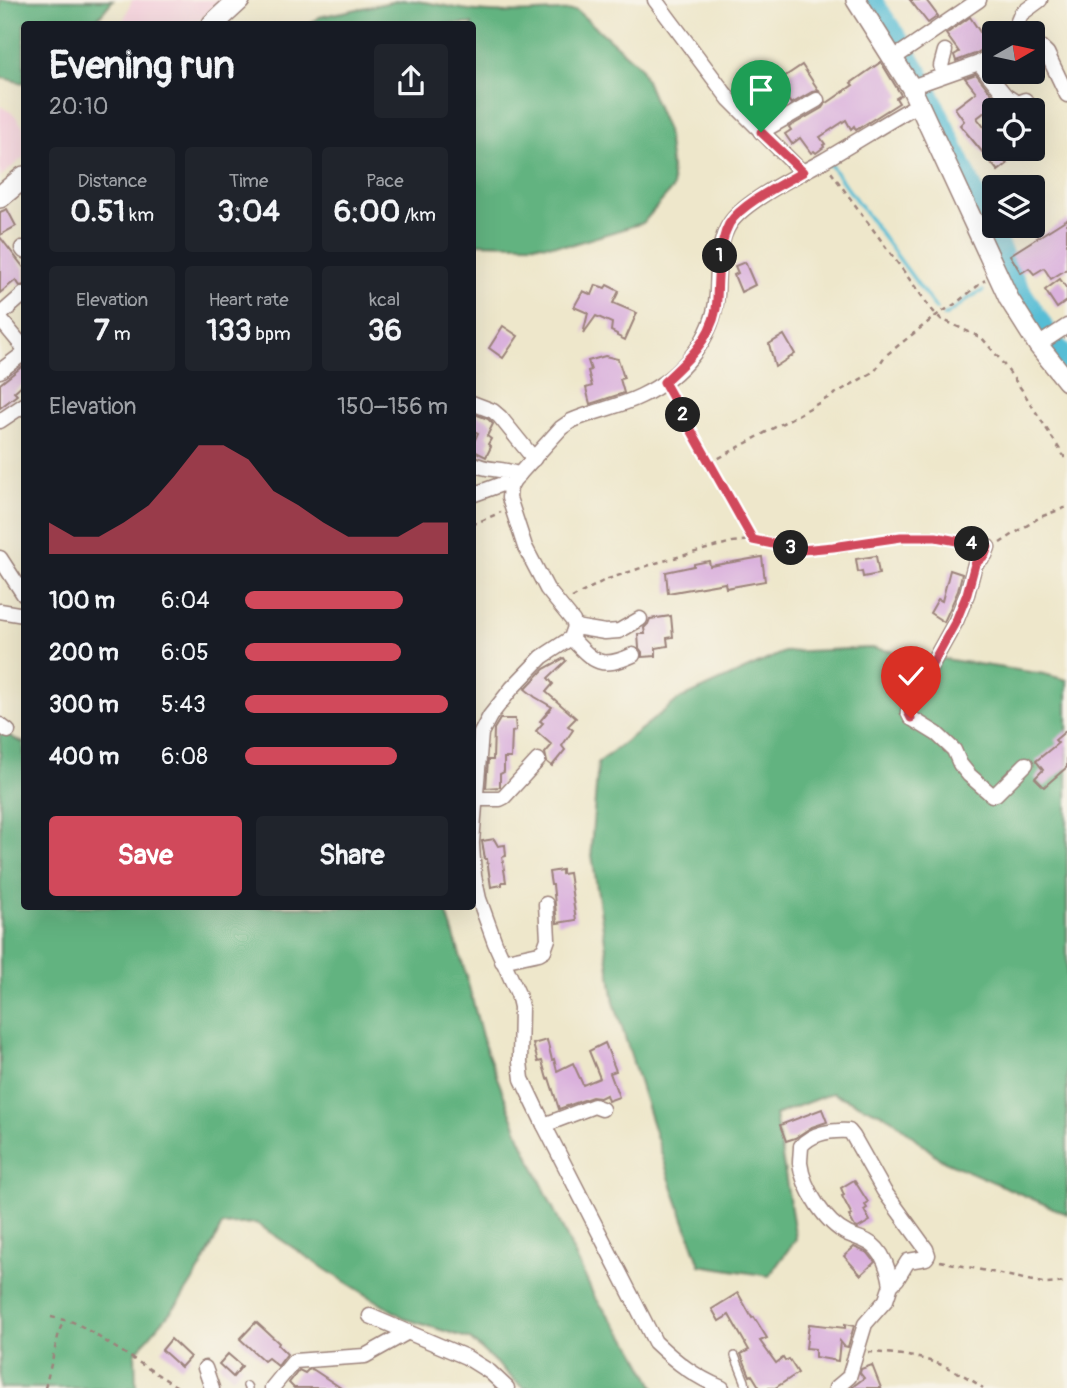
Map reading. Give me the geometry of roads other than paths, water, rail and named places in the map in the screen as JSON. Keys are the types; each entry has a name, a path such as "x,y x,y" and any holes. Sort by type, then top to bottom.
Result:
{"main road":[{"path":"216,21 239,0"},
{"path":"856,0 915,95 1009,299 1045,341 1067,382"},
{"path":"0,197 21,180"}],"street":[{"path":"655,0 729,99 803,172"},
{"path":"894,58 979,0"},
{"path":"1018,21 1021,13 1040,0"},
{"path":"943,74 941,66 945,51"},
{"path":"1045,51 1067,95"},
{"path":"633,655 618,662 602,664 587,656 573,633 573,621 547,589 525,547 509,498 515,481 561,428 571,421 641,396 664,382 696,351 712,323 716,309 722,244 728,225 737,214 803,172 943,74 982,61"},
{"path":"979,63 1010,98"},
{"path":"761,132 817,100"},
{"path":"21,297 0,317 21,346"},
{"path":"1045,341 1067,326"},
{"path":"0,371 21,353"},
{"path":"476,405 500,417 534,459"},
{"path":"0,421 21,407"},
{"path":"476,465 482,469 509,470 515,481"},
{"path":"476,494 515,481"},
{"path":"988,547 985,555 975,564 956,621 908,712 911,718 937,734 954,750 969,775 992,795 1026,764"},
{"path":"0,558 21,590"},
{"path":"0,611 21,614"},
{"path":"476,788 481,733 490,716 512,688 542,657 573,633 619,631 640,619"},
{"path":"476,799 504,797 538,760"},
{"path":"476,885 502,961 518,993 521,1007 522,1079 544,1125 655,1342 675,1362 722,1388"},
{"path":"502,961 544,950 548,939 546,904"},
{"path":"544,1125 594,1106 603,1109"},
{"path":"836,1388 849,1377 865,1324 886,1300 891,1285 908,1261 926,1258 928,1255 884,1191 849,1131 807,1139 801,1146 800,1164 810,1192 830,1220 847,1233 864,1239 877,1249 885,1261 891,1285"},
{"path":"370,1316 466,1357 490,1372 507,1388"},
{"path":"272,1388 294,1361 365,1356 408,1332"},
{"path":"205,1368 212,1388"}],"lane":[{"path":"735,1356 746,1388"}],"waterway":[{"path":"870,0 901,46"},
{"path":"906,55 919,76"},
{"path":"924,86 1015,284 1052,343 1067,360"},
{"path":"827,165 829,163 936,309"},
{"path":"944,316 983,291"}]}
